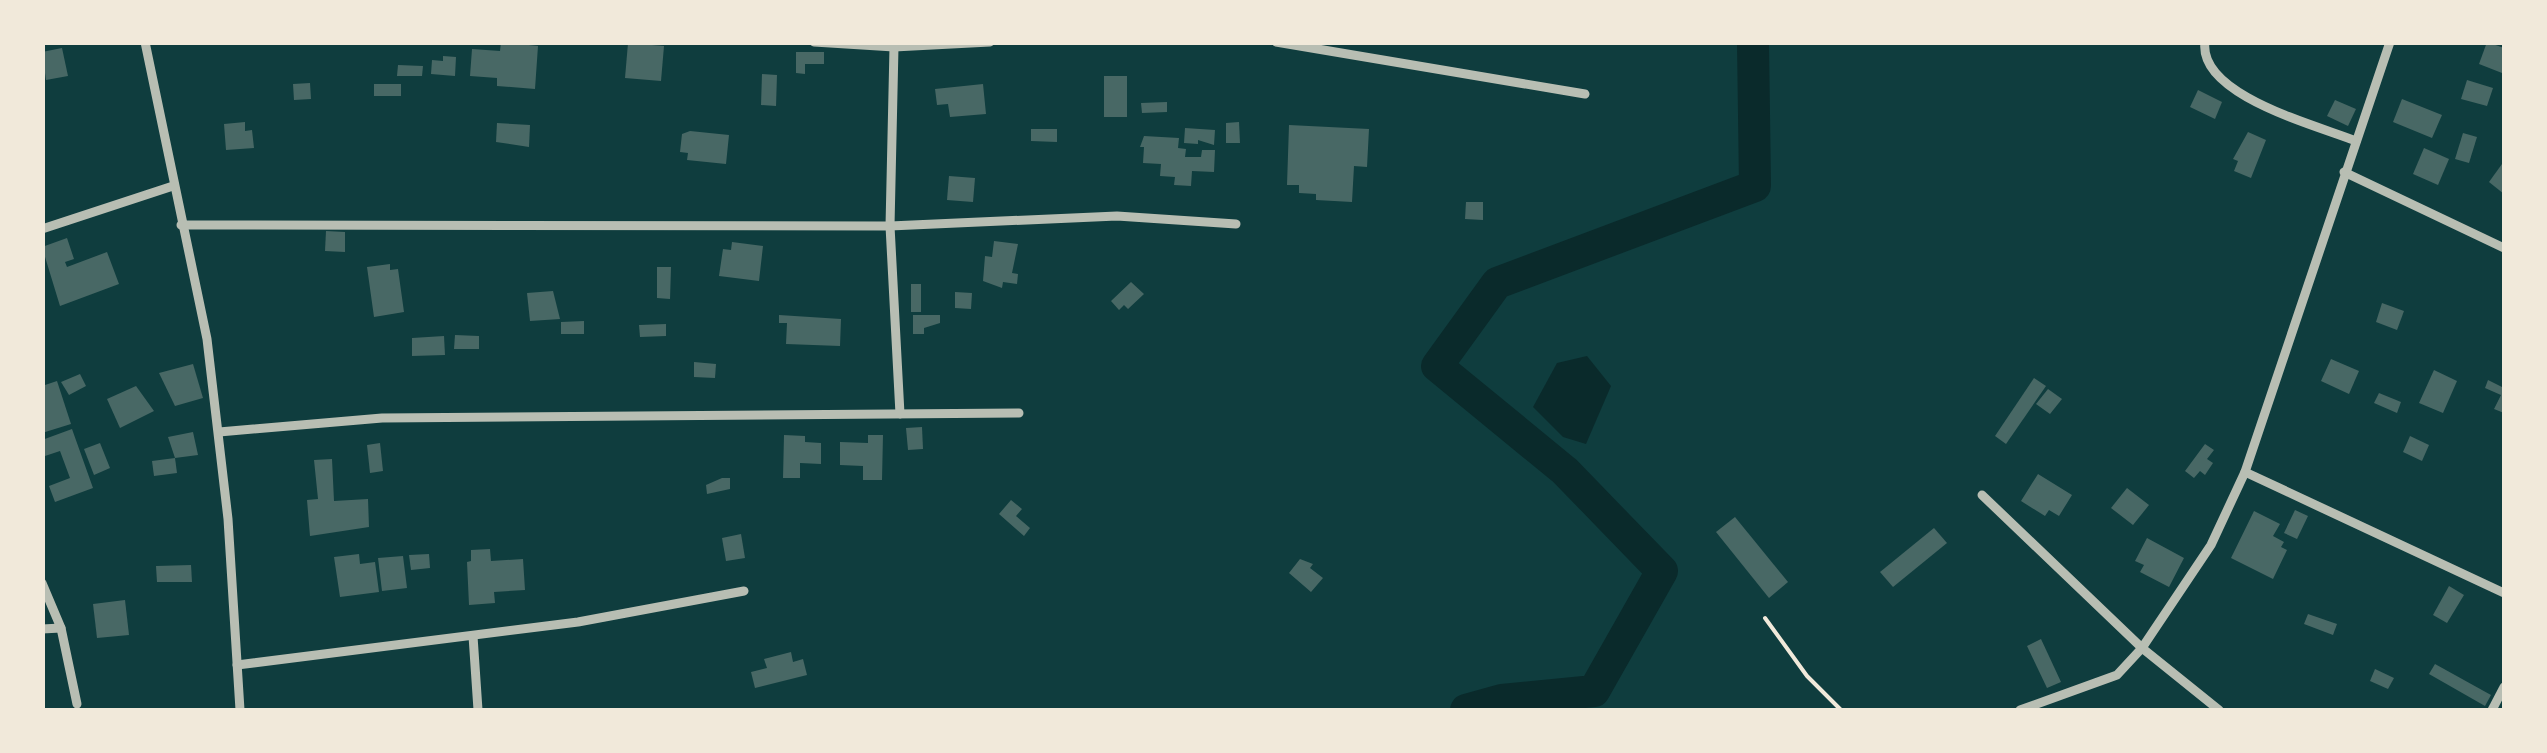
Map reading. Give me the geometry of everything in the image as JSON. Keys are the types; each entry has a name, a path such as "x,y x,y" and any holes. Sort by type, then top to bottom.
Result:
{"street":[{"path":"145,42 172,186 203,312 219,432 240,710"},
{"path":"814,42 894,48 990,42"},
{"path":"1276,42 1585,94"},
{"path":"2205,42 2210,69 2228,90 2356,141"},
{"path":"2020,710 2117,675 2142,648 2212,545 2245,472 2390,42"},
{"path":"894,48 890,226 900,414"},
{"path":"2344,172 2504,248"},
{"path":"42,228 172,186"},
{"path":"181,225 890,226 1117,216 1236,224"},
{"path":"219,432 382,418 1019,413"},
{"path":"2245,472 2504,593"},
{"path":"1982,495 2142,648 2219,710"},
{"path":"42,582 61,628 77,704"},
{"path":"237,665 578,622 744,591"},
{"path":"42,628 61,628"},
{"path":"473,636 478,710"},
{"path":"2492,710 2504,687"}],"path":[{"path":"1764,618 1807,676 1841,710"}],"water":[{"path":"1587,356 1611,386 1586,444 1563,437 1533,407 1557,363"}],"building":[{"path":"501,42 538,46 535,89 497,86 497,78 470,76 472,49 500,51"},
{"path":"2487,42 2504,48 2502,73 2479,64"},
{"path":"628,43 664,46 661,81 625,78"},
{"path":"62,48 68,76 46,80 42,52"},
{"path":"796,52 824,52 824,64 805,64 805,74 796,73"},
{"path":"443,56 456,57 455,76 431,74 432,60 443,61"},
{"path":"398,65 423,66 422,76 397,76"},
{"path":"762,74 777,75 776,106 761,105"},
{"path":"1104,76 1127,76 1127,117 1104,117"},
{"path":"2467,80 2493,88 2487,106 2461,99"},
{"path":"310,83 311,99 294,100 293,84"},
{"path":"374,84 401,84 401,96 374,96"},
{"path":"983,84 986,114 950,117 948,104 937,105 935,89"},
{"path":"2198,90 2222,102 2215,119 2190,107"},
{"path":"2402,99 2442,115 2432,138 2393,122"},
{"path":"2335,100 2356,109 2348,126 2327,116"},
{"path":"1167,102 1167,112 1142,113 1141,103"},
{"path":"245,122 245,131 252,130 254,148 226,150 224,124"},
{"path":"1239,122 1240,143 1226,143 1226,123"},
{"path":"497,123 530,125 529,147 496,142"},
{"path":"1289,125 1369,129 1367,167 1354,166 1352,202 1316,200 1316,194 1299,193 1299,185 1287,185"},
{"path":"1185,128 1215,130 1214,145 1198,140 1198,144 1184,143"},
{"path":"1031,129 1057,129 1057,142 1031,141"},
{"path":"690,131 729,135 726,164 687,160 688,153 680,152 682,134"},
{"path":"2248,132 2266,140 2251,178 2234,171 2238,161 2233,159"},
{"path":"2463,133 2477,137 2469,163 2455,159"},
{"path":"1144,136 1179,138 1178,148 1186,149 1185,157 1201,157 1202,150 1215,150 1214,172 1192,171 1191,186 1174,185 1175,177 1160,176 1161,164 1143,163 1144,147 1140,147"},
{"path":"2424,148 2449,159 2438,185 2413,174"},
{"path":"2504,165 2504,194 2489,182"},
{"path":"949,176 975,178 973,202 947,200"},
{"path":"1466,202 1483,202 1483,220 1465,219"},
{"path":"326,231 345,232 345,252 325,251"},
{"path":"67,238 74,259 65,262 67,267 107,252 119,284 60,306 42,247"},
{"path":"994,241 1018,244 1012,273 1018,274 1017,284 1003,282 1002,288 983,281 985,256 992,257"},
{"path":"732,242 763,246 759,281 719,276 723,249 731,250"},
{"path":"390,264 390,270 398,269 404,312 374,317 367,267"},
{"path":"657,267 671,267 670,299 657,298"},
{"path":"1131,282 1144,294 1128,309 1124,305 1119,310 1111,301"},
{"path":"911,284 921,284 921,312 911,312"},
{"path":"553,291 560,319 530,321 527,293"},
{"path":"955,292 972,293 971,309 955,308"},
{"path":"2382,303 2404,311 2397,330 2376,322"},
{"path":"779,315 841,319 840,346 786,344 787,323 779,323"},
{"path":"913,315 940,315 940,323 924,328 924,334 913,334"},
{"path":"584,321 584,334 561,334 561,322"},
{"path":"666,324 666,336 640,337 639,325"},
{"path":"455,335 479,336 479,349 454,349"},
{"path":"444,336 445,355 412,356 412,338"},
{"path":"2331,359 2359,371 2349,394 2321,381"},
{"path":"694,362 716,364 715,378 694,377"},
{"path":"193,364 203,398 175,406 159,373"},
{"path":"2434,370 2457,381 2443,413 2419,403"},
{"path":"80,374 86,386 69,395 61,382"},
{"path":"2034,378 2046,386 2006,444 1995,436"},
{"path":"2488,380 2504,388 2504,413 2494,409 2501,395 2485,388"},
{"path":"57,381 71,424 42,433 42,386"},
{"path":"136,386 154,411 120,428 107,399"},
{"path":"2048,389 2062,399 2050,414 2036,404"},
{"path":"2379,393 2401,402 2397,413 2374,403"},
{"path":"922,427 923,449 908,450 906,428"},
{"path":"72,429 93,488 55,502 49,486 70,478 60,451 42,457 42,440"},
{"path":"193,432 198,455 175,458 168,437"},
{"path":"784,435 805,436 805,442 821,443 821,464 800,463 800,478 783,478"},
{"path":"868,435 883,435 882,480 863,480 863,466 840,465 840,442 868,443"},
{"path":"2410,436 2429,445 2422,461 2403,452"},
{"path":"100,443 110,468 94,475 84,449"},
{"path":"380,443 383,471 370,473 367,445"},
{"path":"2205,444 2214,450 2207,459 2213,463 2205,475 2200,471 2194,478 2185,471"},
{"path":"175,458 177,473 154,476 152,461"},
{"path":"332,459 334,501 368,499 369,527 310,536 307,500 318,499 314,460"},
{"path":"2038,474 2072,495 2059,516 2049,510 2045,516 2021,501"},
{"path":"730,478 730,489 707,494 706,485"},
{"path":"2127,488 2149,505 2133,525 2111,508"},
{"path":"1011,500 1022,509 1016,516 1030,528 1024,536 999,514"},
{"path":"2295,510 2308,516 2297,539 2284,533"},
{"path":"2254,511 2280,524 2273,536 2284,542 2281,547 2287,550 2273,579 2231,558"},
{"path":"1735,517 1788,582 1769,598 1716,532"},
{"path":"1934,528 1947,543 1893,587 1880,572"},
{"path":"741,534 745,558 726,561 722,538"},
{"path":"2147,538 2184,558 2169,587 2140,572 2144,565 2135,561"},
{"path":"490,549 491,561 523,559 525,590 494,592 495,603 469,605 467,562 471,561 471,550"},
{"path":"359,554 360,564 375,562 379,592 340,597 334,557"},
{"path":"429,554 430,568 411,570 409,555"},
{"path":"403,556 407,588 382,591 378,558"},
{"path":"1300,559 1313,564 1310,568 1323,578 1311,592 1289,573"},
{"path":"191,565 192,582 157,582 156,566"},
{"path":"2449,586 2464,595 2447,623 2433,615"},
{"path":"125,600 129,635 97,638 93,604"},
{"path":"2308,614 2337,624 2333,635 2304,624"},
{"path":"2041,639 2061,682 2047,688 2027,646"},
{"path":"791,652 793,662 803,659 807,675 755,688 751,672 767,668 764,659"},
{"path":"2435,664 2491,695 2485,706 2429,674"},
{"path":"2375,669 2394,678 2388,689 2370,681"}],"waterway":[{"path":"1466,710 1502,700 1594,691 1662,571 1565,471 1437,366 1497,283 1755,186 1753,42"}]}
